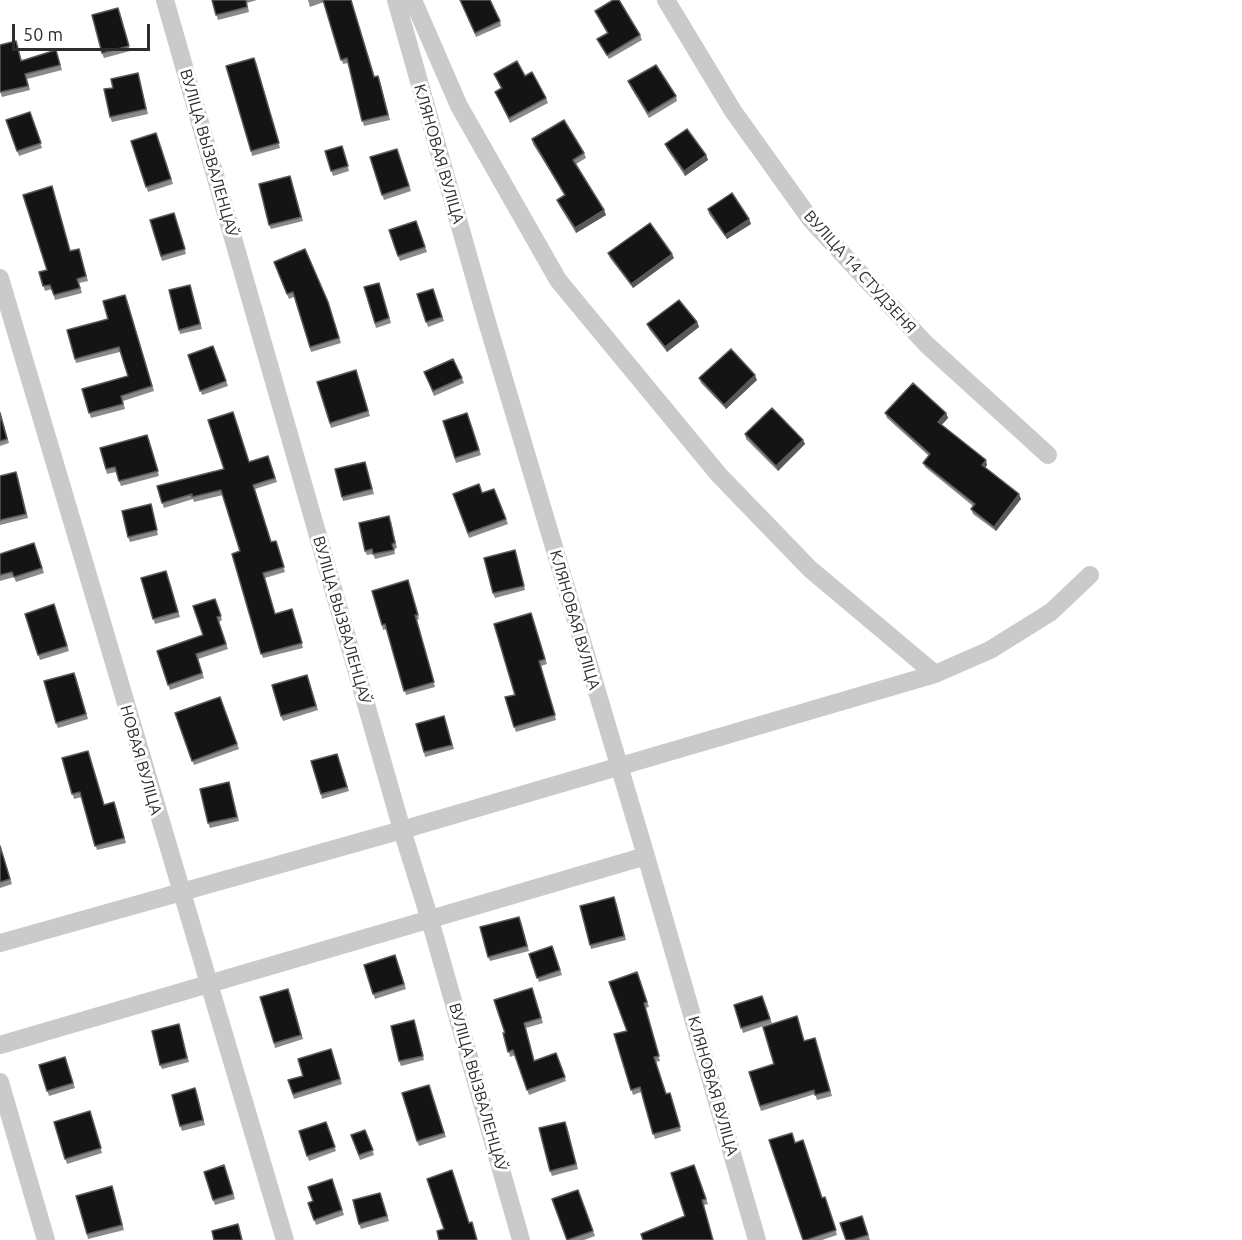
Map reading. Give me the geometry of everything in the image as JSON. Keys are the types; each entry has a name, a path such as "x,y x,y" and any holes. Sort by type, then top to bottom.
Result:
{"street":[{"name":"ВУЛІЦА ВЫЗВАЛЕНЦАЎ","path":"165,0 521,1240"},
{"name":"КЛЯНОВАЯ ВУЛІЦА","path":"396,0 490,333 646,856 757,1240"},
{"name":"КЛЯНОВАЯ ВУЛІЦА","path":"413,0 459,106 558,280 719,475 810,569 935,674"},
{"name":"ВУЛІЦА 14 СТУДЗЕНЯ","path":"666,0 733,111 811,220 926,344 1048,455"},
{"name":"НОВАЯ ВУЛІЦА","path":"0,278 180,892 210,984 285,1240"},
{"path":"0,943 402,830 935,674 990,650 1051,612 1090,575"},
{"path":"0,1045 646,856"},
{"path":"0,1082 46,1240"}],"building":[{"path":"212,0 246,0 247,7 216,15"},
{"path":"323,0 351,0 374,77 378,76 388,115 362,121 347,58 341,60"},
{"path":"460,0 490,0 500,21 475,33"},
{"path":"613,0 619,0 640,35 607,55 597,39 608,33 595,11"},
{"path":"118,8 129,46 102,53 92,15"},
{"path":"16,41 21,61 56,50 60,65 25,74 28,86 0,92 0,45"},
{"path":"254,58 279,143 251,151 226,66"},
{"path":"517,61 525,76 532,72 546,98 509,118 495,92 502,88 494,74"},
{"path":"656,65 676,96 648,113 628,81"},
{"path":"138,73 146,109 110,117 104,89 113,88 111,79"},
{"path":"30,112 41,143 17,151 6,120"},
{"path":"564,120 584,153 573,160 604,210 575,228 557,200 565,195 532,139"},
{"path":"687,129 706,155 684,171 665,144"},
{"path":"156,133 171,179 146,187 131,141"},
{"path":"342,146 348,166 331,171 325,151"},
{"path":"397,149 409,186 382,195 370,157"},
{"path":"290,176 301,217 269,225 259,184"},
{"path":"52,186 70,251 79,249 86,276 77,279 80,288 54,295 50,285 43,286 39,272 47,270 23,195"},
{"path":"732,193 749,219 725,235 708,209"},
{"path":"174,213 185,249 161,256 150,220"},
{"path":"416,221 425,247 398,256 389,230"},
{"path":"650,223 672,254 631,284 608,253"},
{"path":"305,249 328,302 339,338 310,347 293,292 287,294 274,262"},
{"path":"379,283 389,318 375,323 364,287"},
{"path":"190,285 200,324 179,330 169,290"},
{"path":"433,289 442,317 426,322 417,294"},
{"path":"125,295 152,386 121,396 123,404 89,413 82,389 128,376 119,347 75,359 67,330 108,319 103,301"},
{"path":"679,300 697,322 665,347 647,324"},
{"path":"213,346 226,381 200,391 188,355"},
{"path":"731,349 755,375 724,405 699,378"},
{"path":"453,359 462,378 433,391 424,372"},
{"path":"356,370 368,411 330,423 317,382"},
{"path":"913,383 946,413 938,422 986,460 982,465 1019,494 994,527 971,509 975,504 923,463 930,454 885,413"},
{"path":"772,408 803,440 776,466 745,434"},
{"path":"233,412 249,462 268,456 275,478 253,485 271,542 276,541 284,567 263,573 275,614 292,609 302,643 261,654 232,554 240,551 221,490 192,497 192,494 162,503 157,486 224,469 208,420"},
{"path":"0,413 7,439 0,441"},
{"path":"467,413 479,450 455,458 443,421"},
{"path":"147,435 158,471 119,481 115,467 106,469 100,448"},
{"path":"365,462 372,489 342,497 335,469"},
{"path":"16,472 26,514 0,520 0,476"},
{"path":"479,484 482,493 494,489 506,519 468,533 453,494"},
{"path":"151,504 157,530 128,537 122,511"},
{"path":"389,516 395,543 392,544 394,550 373,554 372,549 365,551 359,523"},
{"path":"34,543 42,568 14,577 12,572 0,575 0,554"},
{"path":"515,550 524,586 493,593 484,558"},
{"path":"166,571 178,612 153,619 141,578"},
{"path":"408,580 418,615 415,615 434,682 404,691 385,624 382,625 372,591"},
{"path":"215,599 221,616 217,617 226,644 196,654 202,673 168,685 157,651 203,635 193,606"},
{"path":"54,604 67,646 38,655 25,614"},
{"path":"531,613 545,659 539,661 555,715 514,727 505,697 515,695 494,624"},
{"path":"74,673 86,714 56,723 44,681"},
{"path":"307,675 316,706 281,716 272,685"},
{"path":"220,697 237,744 192,761 175,713"},
{"path":"444,716 452,745 424,752 416,724"},
{"path":"88,751 104,805 114,802 124,838 95,846 80,792 72,794 62,758"},
{"path":"337,754 347,787 321,794 311,761"},
{"path":"229,782 237,817 208,823 200,789"},
{"path":"0,846 10,879 0,882"},
{"path":"614,897 624,936 590,945 580,906"},
{"path":"519,917 527,946 488,957 480,927"},
{"path":"552,946 560,970 537,978 529,954"},
{"path":"395,955 404,984 373,994 364,965"},
{"path":"637,972 647,1002 644,1003 659,1056 654,1057 666,1094 670,1093 680,1127 653,1134 640,1087 631,1090 614,1034 627,1031 609,982"},
{"path":"532,988 541,1018 524,1023 534,1061 556,1053 565,1077 527,1090 513,1050 508,1052 503,1033 505,1033 494,1000"},
{"path":"288,989 301,1035 274,1043 260,997"},
{"path":"762,996 770,1019 741,1028 734,1005"},
{"path":"797,1016 804,1041 815,1038 830,1091 815,1095 814,1090 760,1106 749,1072 774,1064 763,1027"},
{"path":"414,1020 423,1056 399,1061 391,1026"},
{"path":"179,1024 187,1058 160,1065 152,1031"},
{"path":"331,1049 340,1079 293,1094 288,1080 303,1076 298,1059"},
{"path":"65,1057 73,1083 47,1091 39,1065"},
{"path":"429,1085 444,1133 417,1141 402,1093"},
{"path":"195,1088 203,1120 180,1126 172,1095"},
{"path":"90,1111 101,1148 65,1159 54,1122"},
{"path":"326,1122 335,1147 307,1156 299,1131"},
{"path":"565,1122 576,1164 550,1171 539,1128"},
{"path":"365,1130 373,1150 359,1155 351,1135"},
{"path":"792,1133 795,1143 803,1140 822,1198 825,1197 836,1230 806,1240 803,1240 769,1140"},
{"path":"224,1165 233,1194 213,1200 204,1172"},
{"path":"694,1165 706,1199 702,1200 713,1240 643,1240 641,1234 685,1216 671,1173"},
{"path":"452,1170 469,1223 472,1222 477,1240 439,1240 437,1231 444,1229 427,1179"},
{"path":"332,1179 342,1210 314,1220 308,1203 313,1201 308,1187"},
{"path":"112,1186 122,1225 87,1234 76,1196"},
{"path":"578,1190 593,1231 567,1240 552,1199"},
{"path":"380,1193 387,1216 359,1224 353,1200"},
{"path":"862,1216 868,1235 846,1240 840,1223"},
{"path":"238,1224 242,1240 214,1240 212,1231"}]}
